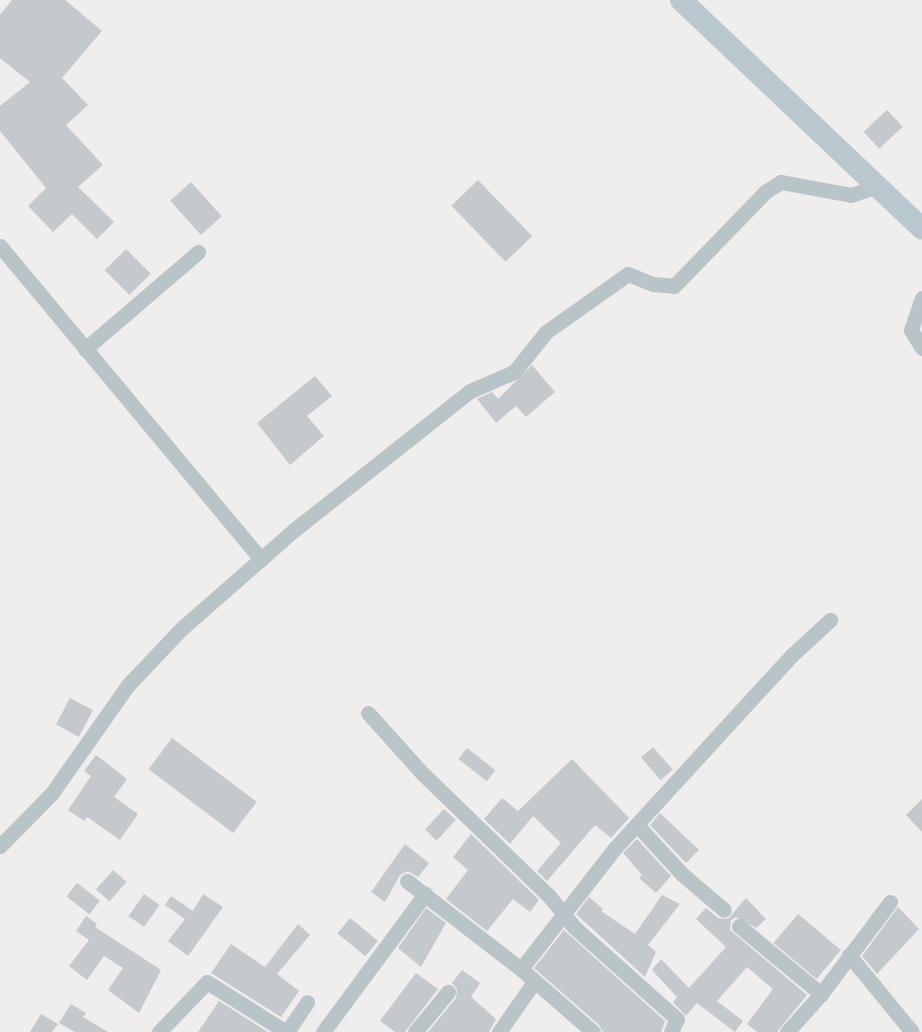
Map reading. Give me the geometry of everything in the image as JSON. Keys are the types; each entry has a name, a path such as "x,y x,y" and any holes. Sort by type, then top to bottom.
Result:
{"street":[{"path":"689,3 922,229"},
{"path":"0,846 52,793 128,685 181,629 261,559 470,391 514,372 546,332 628,274 653,285 674,286 765,192 781,182 851,195 877,186"},
{"path":"0,246 261,559"},
{"path":"85,349 198,252"},
{"path":"922,298 910,330 922,348"},
{"path":"521,969 637,825 792,655 830,620"},
{"path":"368,713 564,916 679,1022 671,1032"},
{"path":"637,825 682,874 724,910"},
{"path":"407,880 521,969 593,1032"},
{"path":"323,1032 425,894"},
{"path":"787,1032 821,994 890,902"},
{"path":"739,926 821,994"},
{"path":"849,955 912,1032"},
{"path":"159,1032 207,982 287,1032 307,1002"},
{"path":"499,1032 534,982"},
{"path":"415,1032 448,992"}],"building":[{"path":"12,0 65,0 102,31 62,78 88,105 66,125 103,165 78,187 114,222 97,239 72,214 53,232 28,206 46,188 0,131 0,106 30,82 0,58 0,15"},
{"path":"887,110 903,127 879,149 864,132"},
{"path":"478,180 532,236 506,262 451,206"},
{"path":"191,182 222,216 201,235 170,201"},
{"path":"126,249 151,274 130,295 105,270"},
{"path":"532,365 555,392 526,417 516,406 496,423 477,399 492,392 498,399"},
{"path":"315,376 332,396 307,416 324,436 290,465 257,423"},
{"path":"70,698 93,710 79,737 56,724"},
{"path":"172,738 257,802 233,833 149,769"},
{"path":"653,747 673,770 661,780 641,757"},
{"path":"467,748 495,770 487,781 458,759"},
{"path":"96,755 127,779 114,797 138,814 120,840 87,817 84,821 68,810 91,776 84,771"},
{"path":"572,759 629,818 611,838 595,825 547,881 537,871 561,843 533,816 510,844 484,819 502,798 518,811"},
{"path":"922,799 922,832 906,815"},
{"path":"444,809 456,820 437,840 425,829"},
{"path":"660,813 699,850 686,863 650,825"},
{"path":"471,834 539,900 530,912 513,899 487,931 446,899 468,870 453,857"},
{"path":"637,839 671,876 656,893 639,878 642,875 623,853"},
{"path":"405,844 429,863 418,877 408,871 400,875 385,902 371,892"},
{"path":"113,870 127,882 110,901 96,890"},
{"path":"77,883 100,901 89,914 67,896"},
{"path":"144,894 160,905 144,927 129,916"},
{"path":"203,894 223,907 188,956 168,941 185,919 165,905 171,896 193,911"},
{"path":"662,895 680,904 648,945 656,952 645,977 576,914 589,897 603,909 601,911 635,934"},
{"path":"746,898 766,919 756,928 736,917 731,920 730,930 807,995 777,1032 757,1032 747,1024 773,989 747,967 717,1001 743,1021 735,1032 697,1003 686,1016 673,1002 677,997 652,970 661,959 689,988 726,947 696,919 706,908 718,918 728,919"},
{"path":"898,907 919,929 877,974 862,956"},
{"path":"426,908 446,923 421,967 398,948"},
{"path":"798,914 841,950 816,979 774,943"},
{"path":"86,916 97,924 95,927 161,970 139,1013 108,990 123,968 104,956 87,980 69,966 89,940 76,931"},
{"path":"350,918 378,941 365,956 337,934"},
{"path":"298,924 310,935 277,974 299,991 281,1017 211,973 231,944 265,967"},
{"path":"564,930 665,1021 661,1032 603,1032 599,1025 534,968"},
{"path":"462,970 480,983 471,997 496,1019 489,1032 428,1032 456,998 457,989 452,983"},
{"path":"416,973 438,989 405,1032 395,1032 380,1021"},
{"path":"219,1001 268,1032 198,1032"},
{"path":"71,1004 86,1013 83,1017 108,1032 75,1032 59,1023"},
{"path":"41,1014 58,1024 52,1032 30,1032"}]}
